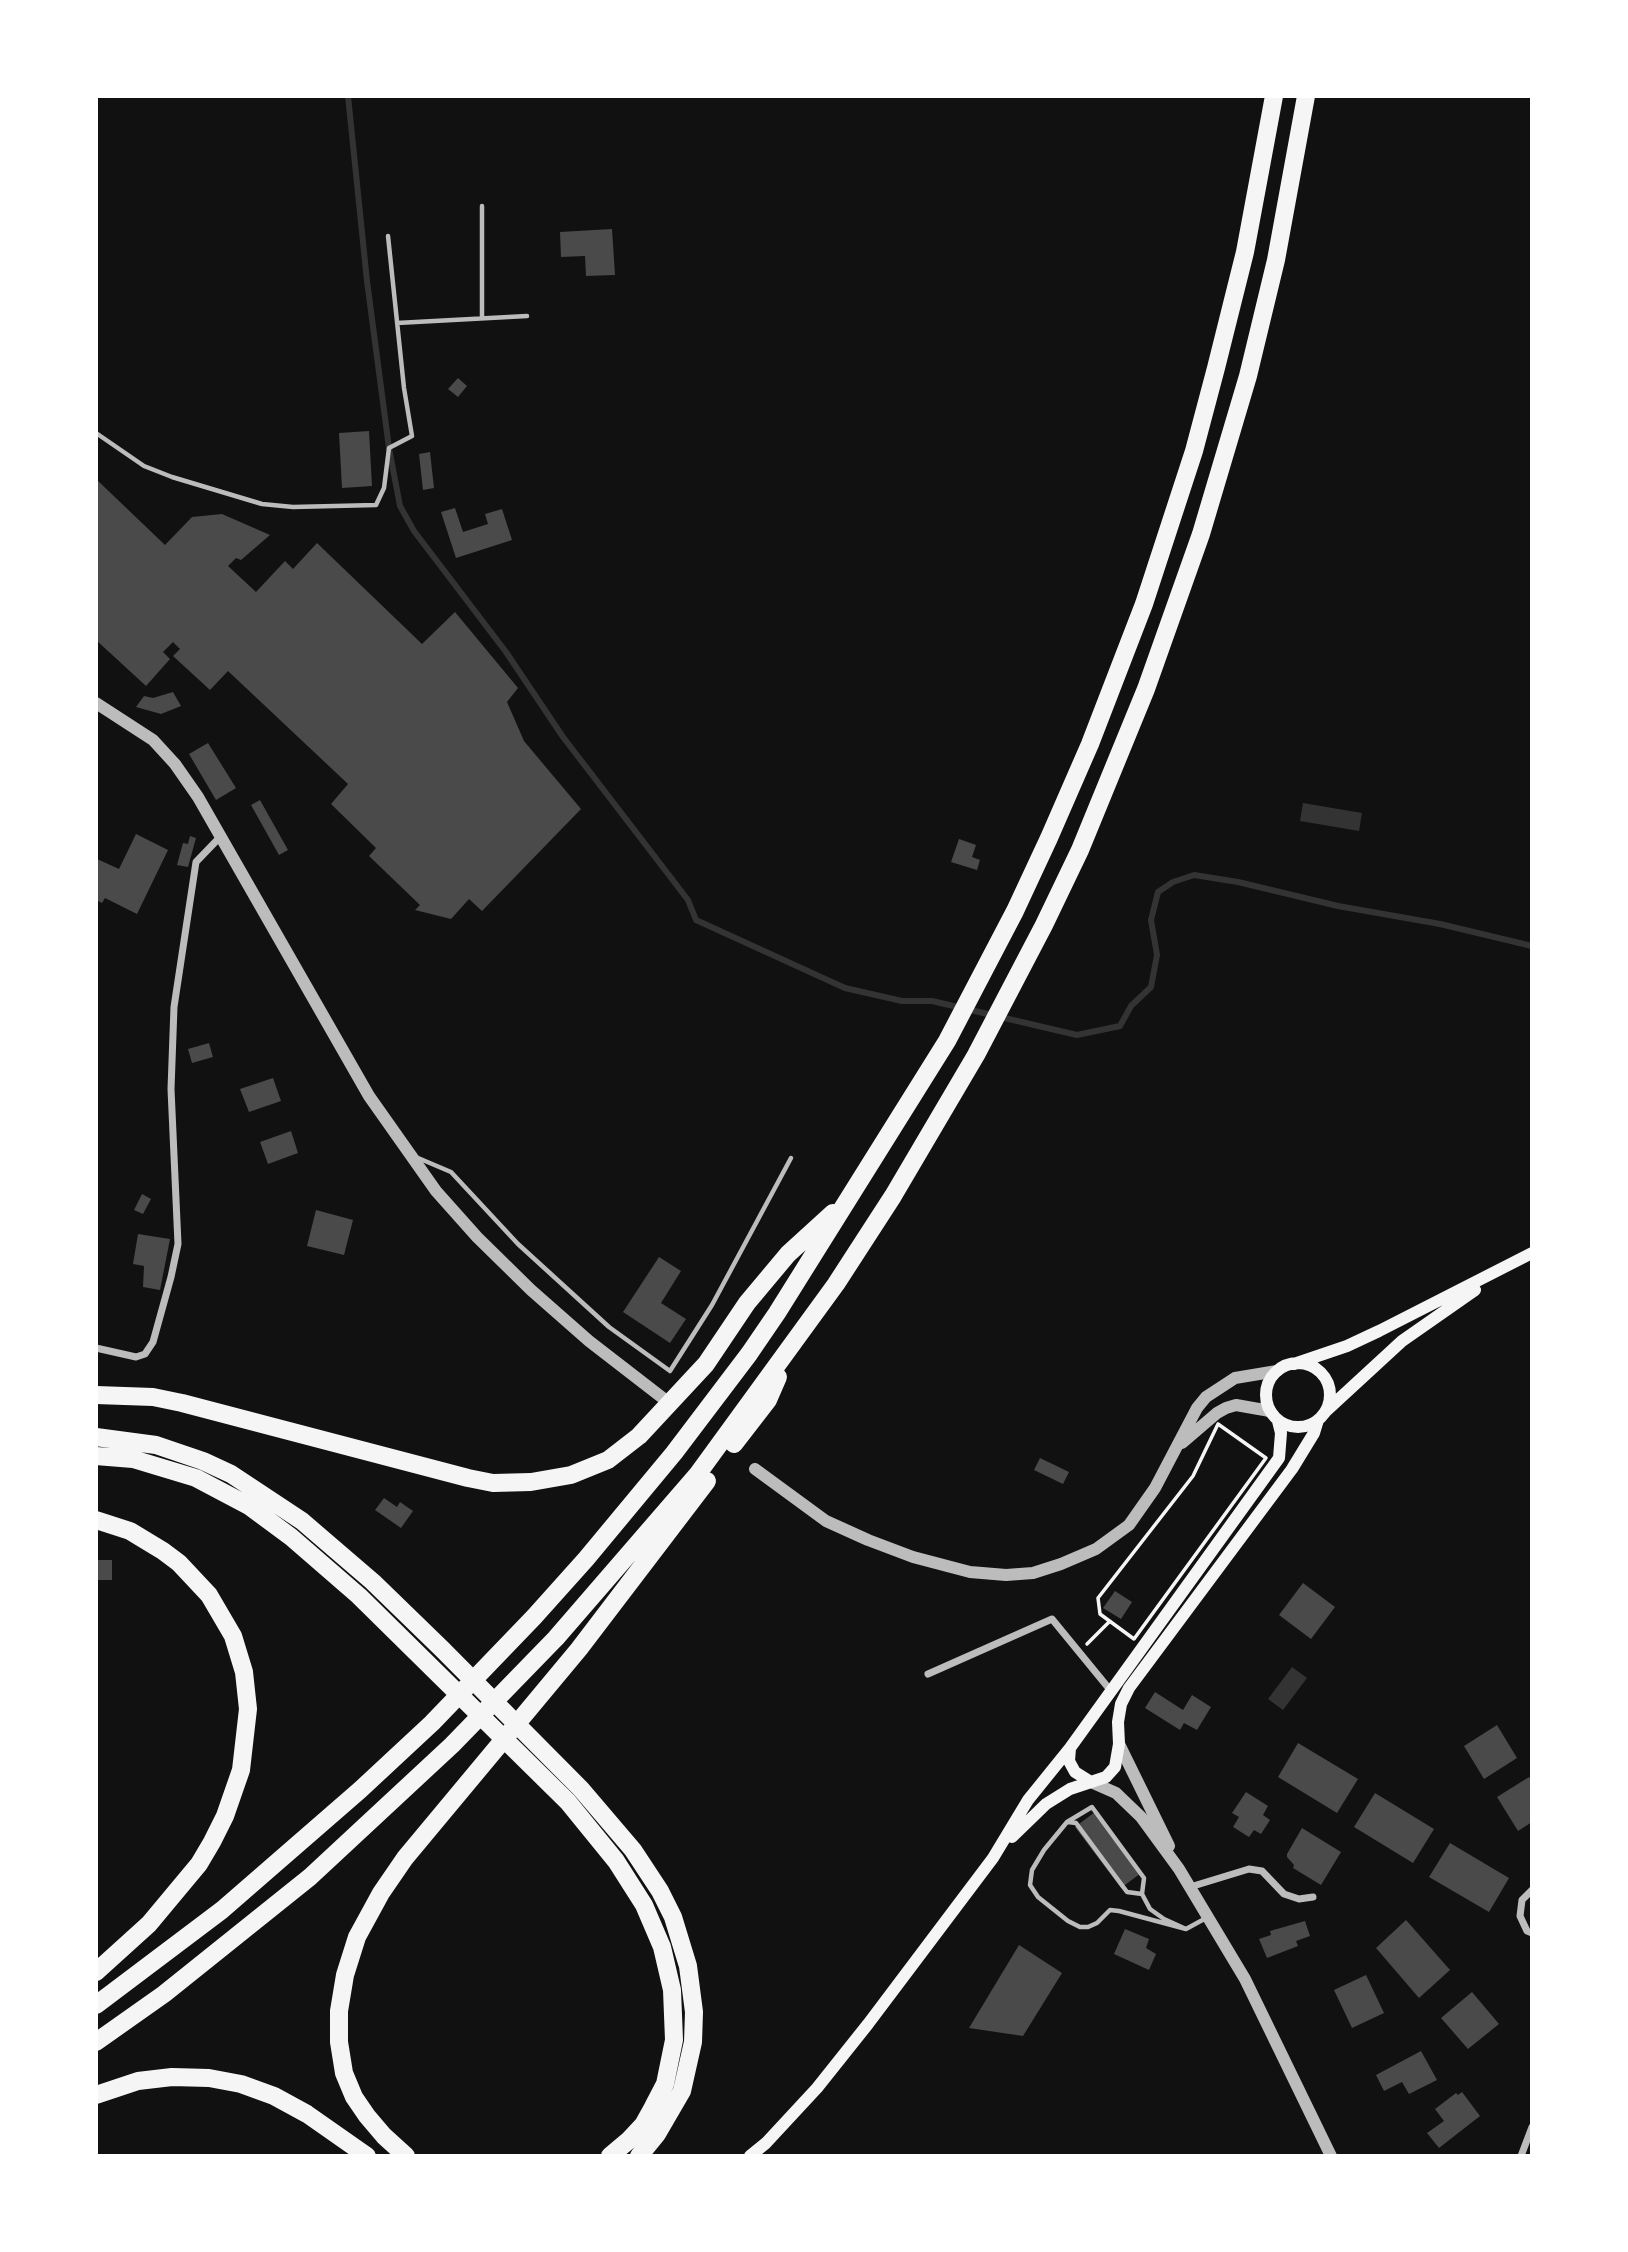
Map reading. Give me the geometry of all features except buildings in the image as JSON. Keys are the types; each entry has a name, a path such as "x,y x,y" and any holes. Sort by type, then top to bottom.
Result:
{"highway":[{"path":"96,2005 222,1910 300,1843 432,1723 534,1617 632,1504 714,1401 777,1312 947,1041 1016,911 1090,744 1144,604 1171,524 1213,380 1245,252 1274,96"},
{"path":"96,2042 164,1994 310,1877 452,1745 556,1638 697,1475 836,1284 893,1196 976,1055 1044,925 1090,826 1146,689 1193,557 1248,376 1276,260 1306,96"},
{"path":"96,1395 153,1397 182,1403 468,1478 513,1483 571,1475 608,1460 639,1436 706,1364 747,1303 788,1254 849,1199"},
{"path":"96,1405 154,1408 214,1420 480,1488 513,1492 552,1488 593,1475 620,1462 646,1444 690,1400 756,1311 775,1271"},
{"path":"405,2156 367,2116 354,2097 344,2073 339,2042 340,2011 345,1975 357,1937 381,1893 405,1858 579,1649 768,1400 797,1339"},
{"path":"96,1437 137,1441 181,1453 231,1474 279,1504 324,1538 373,1582 611,1821 646,1869 673,1917 688,1966 694,2012 693,2042 682,2091 657,2134 639,2156"},
{"path":"96,1456 133,1459 196,1478 248,1506 291,1537 336,1575 568,1802 617,1861 655,1926 668,1968 674,2014 674,2040 668,2074 643,2125 610,2156"},
{"path":"96,1520 130,1531 163,1551 179,1563 209,1595 233,1636 244,1672 248,1709 241,1770 225,1816 212,1842 199,1864 149,1924 96,1972"},
{"path":"96,2095 138,2081 172,2077 209,2078 241,2084 274,2096 367,2156"}],"main road":[{"path":"750,2156 766,2143 817,2088 868,2024 993,1858 1028,1800 1070,1748 1279,1458 1280,1433 1266,1401 1266,1390 1277,1371 1347,1346 1532,1253"},
{"path":"1274,1416 1298,1427 1309,1426 1402,1341 1509,1266"},
{"path":"993,1858 1046,1804 1070,1789 1106,1777 1115,1768 1121,1704 1129,1688 1292,1469 1330,1401 1325,1378 1306,1364 1294,1364"},
{"path":"1070,1748 1069,1761 1075,1772 1091,1782"}],"street":[{"path":"96,703 153,740 168,755 198,797 369,1096 407,1153 444,1200 531,1290 664,1399"},
{"path":"96,1348 136,1357 145,1353 153,1342 171,1277 178,1244 171,1089 174,1007 196,862 220,836"},
{"path":"755,1469 826,1521 867,1541 970,1572 1006,1575 1033,1573 1096,1549 1129,1525 1155,1488 1197,1408 1206,1397 1234,1378 1277,1371"},
{"path":"1177,1448 1209,1419 1226,1408 1236,1405 1274,1416"},
{"path":"928,1674 1052,1619 1111,1691"},
{"path":"1119,1744 1179,1869"},
{"path":"1091,1782 1116,1793 1141,1817 1191,1887 1245,1979 1331,2156"},
{"path":"1191,1887 1249,1869 1262,1871 1284,1894 1299,1899 1313,1897"},
{"path":"1532,1890 1522,1900 1520,1916 1527,1931 1532,1933"},
{"path":"1521,2156 1532,2127"}],"lane":[{"path":"482,206 482,318"},
{"path":"96,433 144,466 261,503 293,507 376,505 384,488 389,448 412,436 388,236"},
{"path":"397,323 527,316"},
{"path":"407,1153 451,1172 548,1272 609,1327 670,1371 712,1305 791,1158"},
{"path":"1186,1929 1150,1909 1142,1894 1144,1878 1092,1807 1068,1822 1044,1850 1032,1870 1030,1885 1048,1906 1080,1927 1097,1923 1110,1910 1186,1929 1208,1917"},
{"path":"1068,1822 1076,1823 1127,1892 1142,1894"}],"path":[{"path":"1218,1424 1266,1458 1134,1639 1110,1621 1100,1614 1098,1598 1193,1476 1218,1424"},
{"path":"1078,1652 1110,1621"}],"shaded area":[{"path":"1303,803 1362,813 1359,831 1300,821"},
{"path":"1292,1667 1307,1678 1283,1710 1268,1699"}],"waterway":[{"path":"348,96 367,281 389,448 400,506 414,531 506,652 563,737 688,900 696,920 845,988 902,1001 932,1001 1077,1035 1120,1026 1131,1006 1151,987 1157,955 1151,920 1158,892 1173,882 1194,875 1238,882 1338,906 1440,924 1532,946"}]}
